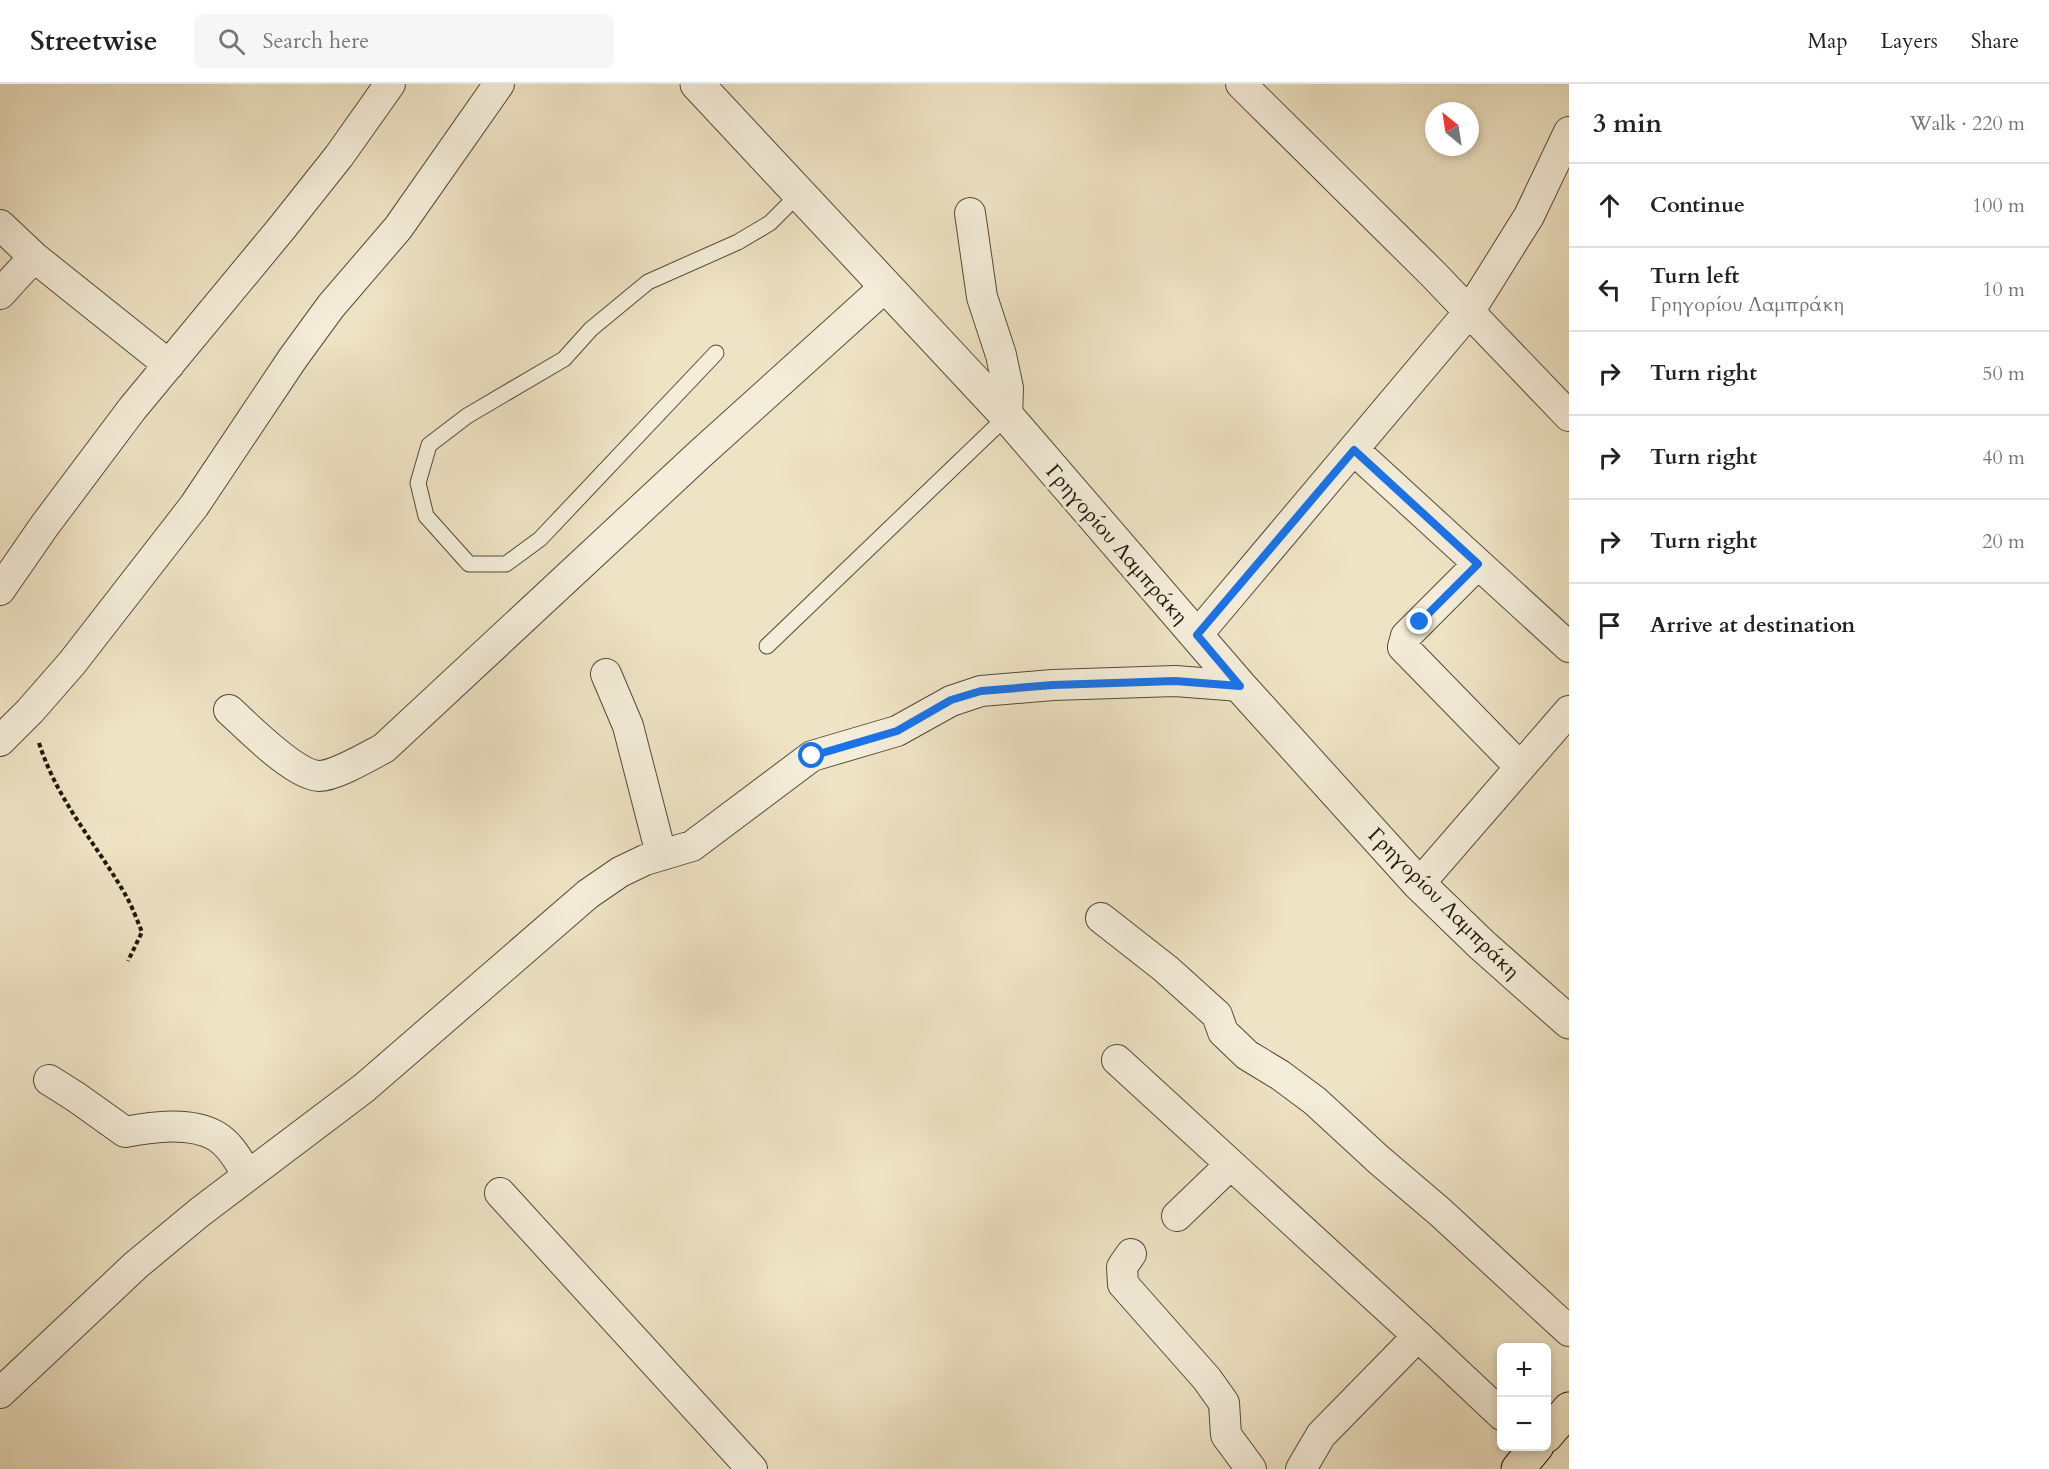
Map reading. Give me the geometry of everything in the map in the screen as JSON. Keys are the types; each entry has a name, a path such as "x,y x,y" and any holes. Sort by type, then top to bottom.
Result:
{"main road":[{"path":"1551,1430 1569,1409"}],"street":[{"path":"0,590 132,409 339,156 390,84"},
{"path":"0,741 30,711 107,620 194,506 293,358 331,306 398,228 499,84"},
{"name":"Γρηγορίου Λαμπράκη","path":"697,84 1006,416 1240,686 1419,884 1482,945 1569,1022"},
{"path":"1241,84 1469,312 1569,416"},
{"path":"1197,635 1469,312 1529,216 1569,132"},
{"path":"970,213 982,297 1001,355 1008,388 1006,416"},
{"path":"0,225 34,257 169,365"},
{"path":"0,270 34,257"},
{"path":"0,294 34,257"},
{"path":"229,710 293,766 319,776 349,767 384,748 700,454 885,288"},
{"path":"1354,450 1569,646"},
{"path":"1478,564 1406,636 1403,647 1519,766"},
{"path":"606,674 628,726 661,854"},
{"path":"0,1393 136,1265 200,1212 364,1088 588,894 620,872 661,854 692,846 812,756 897,731 951,700 981,691 1053,685 1175,681 1240,686"},
{"path":"1419,884 1569,711"},
{"path":"1101,918 1166,969 1217,1015 1223,1032 1247,1055 1280,1075 1315,1101 1569,1331"},
{"path":"1117,1060 1497,1410"},
{"path":"49,1080 125,1132 153,1127 191,1128 216,1136 232,1151 248,1176"},
{"path":"1177,1216 1230,1165"},
{"path":"500,1193 752,1469"},
{"path":"1131,1254 1122,1267 1123,1284 1207,1379 1224,1403 1226,1435 1251,1469"},
{"path":"1301,1469 1321,1436 1418,1336"}],"lane":[{"path":"716,353 540,538 506,564 469,564 426,516 418,483 429,445 467,416 564,359 591,329 648,282 738,242 770,223 800,193"},
{"path":"767,646 1006,416"}],"path":[{"path":"30,711 44,758 70,813 125,895 142,932 128,960"}],"route":[{"path":"812,756 897,731 951,700 981,691 1053,685 1175,681 1240,686 1197,635 1354,450 1478,564 1420,622"}]}
